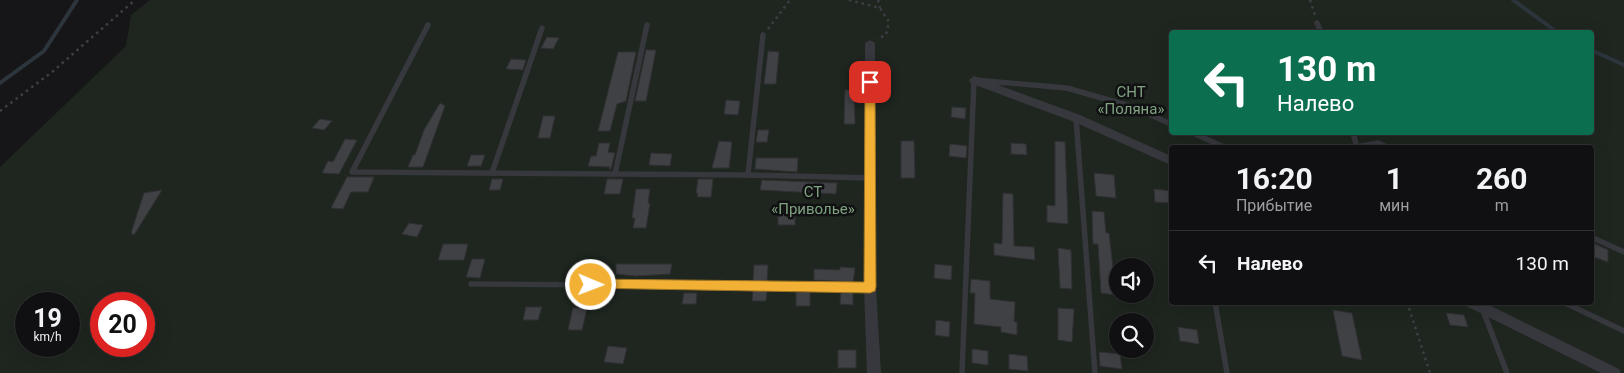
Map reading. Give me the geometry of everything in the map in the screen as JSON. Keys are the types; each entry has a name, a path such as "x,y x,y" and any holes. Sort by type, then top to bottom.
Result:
{"street":[{"path":"870,43 870,287 874,373"},
{"path":"974,80 1076,118 1169,160"},
{"path":"1476,305 1614,373"}],"lane":[{"path":"1317,23 1320,30"},
{"path":"428,25 352,172 871,178"},
{"path":"615,174 648,25"},
{"path":"492,173 542,28"},
{"path":"748,176 763,35"},
{"path":"962,373 974,80 1067,88 1133,107 1169,123"},
{"path":"1076,118 1095,373"},
{"path":"1198,135 1220,145"},
{"path":"1365,145 1378,142 1384,145"},
{"path":"1594,238 1624,252"},
{"path":"471,284 870,287"},
{"path":"1216,305 1227,373"},
{"path":"1476,305 1507,373"},
{"path":"1569,305 1624,332"}],"path":[{"path":"0,111 99,32 135,0"},
{"path":"763,35 790,0"},
{"path":"849,0 880,8"},
{"path":"870,43 886,35 889,22 880,8 878,0"},
{"path":"1310,0 1317,23"},
{"path":"1408,305 1430,373"}],"green space":[{"path":"150,0 1624,0 1624,373 0,373 0,167 126,46 131,15"}],"building":[{"path":"547,37 559,38 553,49 541,48"},
{"path":"646,50 656,50 646,101 635,101"},
{"path":"768,51 779,52 776,84 764,84"},
{"path":"618,52 636,52 626,101 617,104 610,131 598,131"},
{"path":"511,59 526,60 523,70 506,69"},
{"path":"845,90 854,90 855,124 844,124"},
{"path":"726,100 740,101 738,115 724,114"},
{"path":"440,103 445,106 423,167 408,167 413,155 415,155 424,130"},
{"path":"952,107 966,108 965,119 951,117"},
{"path":"543,116 555,116 550,138 538,138"},
{"path":"320,119 332,121 324,130 312,128"},
{"path":"758,130 769,130 767,142 756,142"},
{"path":"345,139 357,140 339,174 322,173 328,161 333,162"},
{"path":"719,141 732,142 729,168 712,168"},
{"path":"901,141 914,141 915,178 901,178"},
{"path":"1055,141 1065,142 1068,224 1047,222 1047,205 1055,206"},
{"path":"599,143 610,143 608,152 615,153 611,169 609,169 610,167 588,166 591,156 596,156"},
{"path":"1011,143 1026,144 1027,155 1011,154"},
{"path":"950,144 967,146 966,158 949,156"},
{"path":"651,153 672,154 670,166 649,165"},
{"path":"471,155 485,155 481,166 467,166"},
{"path":"756,158 798,158 797,172 755,169"},
{"path":"1094,173 1114,175 1116,198 1096,196"},
{"path":"347,177 374,177 368,192 351,192 343,209 331,208"},
{"path":"492,179 503,179 500,190 489,190"},
{"path":"607,179 623,179 620,194 604,194"},
{"path":"698,179 713,179 711,197 697,197"},
{"path":"762,180 837,183 836,194 760,190"},
{"path":"636,189 650,189 648,203 650,204 646,228 633,228 635,218 632,218"},
{"path":"1154,189 1169,191 1169,203 1155,202"},
{"path":"162,190 134,235 131,233 144,193"},
{"path":"1003,193 1013,194 1014,246 1034,247 1035,260 994,255 994,243 1002,244"},
{"path":"1092,211 1104,212 1106,233 1109,233 1112,258 1109,258 1109,294 1101,293 1098,244 1093,244"},
{"path":"778,214 795,214 795,225 778,225"},
{"path":"409,223 423,225 417,237 402,234"},
{"path":"1594,243 1608,250 1608,262 1594,257"},
{"path":"443,244 468,244 464,260 438,260"},
{"path":"1058,248 1071,250 1072,289 1060,288"},
{"path":"472,259 485,259 480,278 466,277"},
{"path":"616,264 672,264 670,274 636,276 616,274"},
{"path":"935,264 952,266 951,280 934,278"},
{"path":"754,265 768,265 767,282 753,281"},
{"path":"840,267 855,268 853,282 814,280 814,269 840,270"},
{"path":"971,279 990,281 990,299 1015,302 1014,322 1017,322 1017,335 1001,332 1001,327 974,324 975,293 970,293"},
{"path":"753,291 767,291 766,301 752,301"},
{"path":"841,291 853,292 853,305 840,304"},
{"path":"796,292 810,292 810,306 796,306"},
{"path":"684,293 697,293 696,304 682,304"},
{"path":"526,307 542,307 538,320 523,320"},
{"path":"573,308 587,308 582,330 568,330"},
{"path":"1058,308 1074,309 1072,342 1058,340"},
{"path":"1333,310 1352,313 1362,360 1342,356"},
{"path":"1446,313 1464,315 1468,327 1450,325"},
{"path":"936,320 950,322 949,337 935,335"},
{"path":"1178,327 1197,330 1199,344 1180,341"},
{"path":"608,346 627,348 623,364 604,362"},
{"path":"972,349 988,351 988,365 972,363"},
{"path":"838,350 856,350 856,368 838,368"},
{"path":"1099,352 1109,353 1109,358 1121,358 1122,369 1100,366"},
{"path":"1009,354 1027,356 1028,371 1009,369"}],"waterway":[{"path":"0,83 44,51 77,0"},
{"path":"1513,0 1554,30"},
{"path":"1594,51 1624,65"}],"route":[{"path":"591,285 870,287 870,82"}],"park label":[{"name":"СНТ «Поляна»","path":"1131,100"},
{"name":"СТ «Приволье»","path":"813,200"}]}
